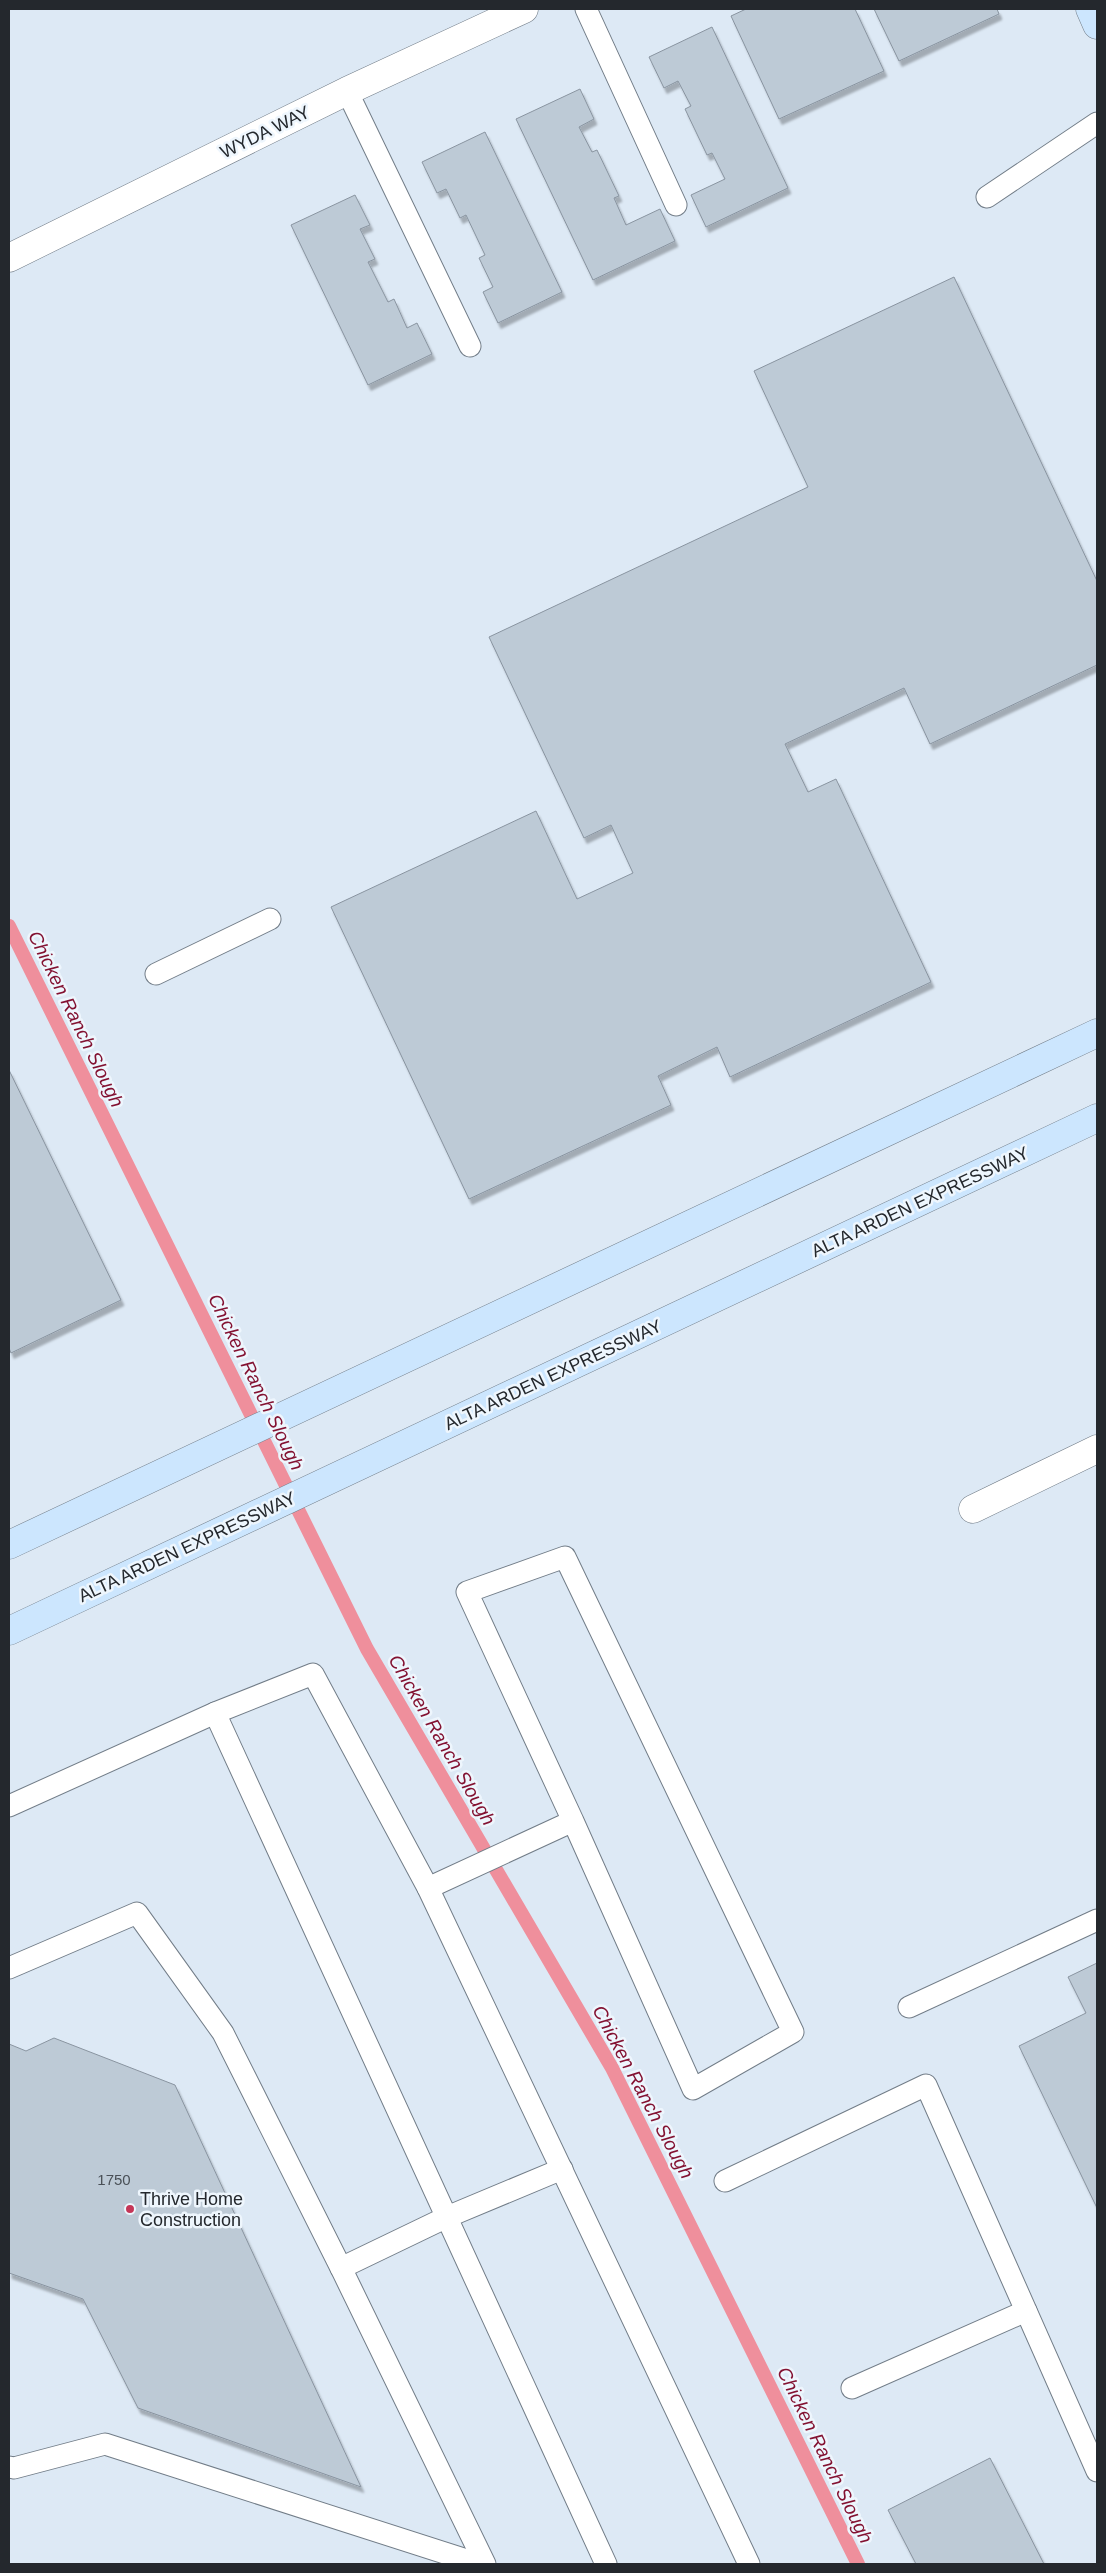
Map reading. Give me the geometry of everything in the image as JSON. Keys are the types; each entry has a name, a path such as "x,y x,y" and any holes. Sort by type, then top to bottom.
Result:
{"main road":[{"path":"1090,9 1097,25"},
{"path":"9,1545 1097,1033"},
{"name":"ALTA ARDEN EXPRESSWAY","path":"9,1631 1097,1118"}],"street":[{"name":"WYDA WAY","path":"9,258 347,91 524,9"},
{"path":"973,1509 1097,1449"}],"lane":[{"path":"586,9 676,205"},
{"path":"347,91 470,346"},
{"path":"987,197 1097,123"},
{"path":"156,974 270,919"},
{"path":"565,1557 793,2032 693,2088 573,1821 467,1592 565,1557"},
{"path":"9,1806 215,1713 313,1674 428,1888 749,2564"},
{"path":"215,1713 606,2564"},
{"path":"428,1888 573,1821"},
{"path":"9,1968 137,1913 223,2033 341,2268 485,2564"},
{"path":"909,2007 1097,1920"},
{"path":"725,2181 926,2085 1097,2471"},
{"path":"341,2268 446,2217 562,2169"},
{"path":"852,2388 1026,2311"},
{"path":"9,2467 14,2468 104,2444 479,2564"}],"building":[{"path":"746,9 855,9 884,71 779,119 731,16"},
{"path":"874,9 997,9 999,14 899,61"},
{"path":"712,27 788,188 706,227 691,195 725,179 712,153 707,155 685,109 691,106 678,81 664,88 649,57"},
{"path":"580,89 594,119 579,127 592,152 597,150 619,196 614,198 626,225 660,209 675,241 593,280 516,119"},
{"path":"485,132 562,292 498,323 483,292 493,287 479,258 485,255 466,215 460,218 446,189 437,193 422,162"},
{"path":"355,195 370,225 360,229 375,259 368,262 388,302 394,299 407,328 417,323 432,354 368,385 291,225"},
{"path":"954,277 1097,581 1097,665 930,744 904,688 785,744 808,792 836,779 931,982 730,1077 717,1047 658,1076 671,1105 469,1199 331,907 536,811 577,899 633,873 611,825 584,838 489,637 808,487 754,371"},
{"path":"9,1070 121,1300 11,1353 9,1348"},
{"path":"1097,1963 1097,2208 1019,2046 1086,2013 1068,1977"},
{"path":"54,2038 175,2085 361,2487 138,2408 83,2299 9,2273 9,2044 26,2051"},
{"path":"990,2458 1044,2564 916,2564 888,2510"}],"waterway":[{"name":"Chicken Ranch Slough","path":"9,926 367,1649 612,2068 858,2564"}],"place":[{"name":"Thrive Home Construction","path":"130,2209"}]}
